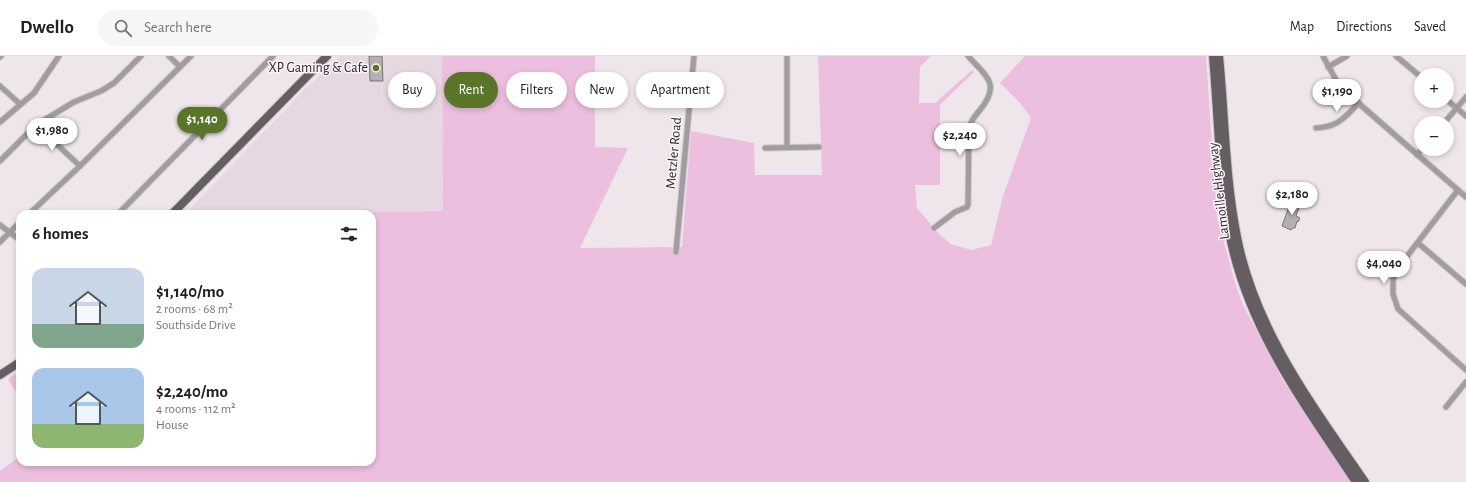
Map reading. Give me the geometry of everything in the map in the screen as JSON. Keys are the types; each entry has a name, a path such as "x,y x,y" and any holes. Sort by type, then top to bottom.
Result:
{"main road":[{"path":"176,210 327,56"},
{"name":"Lamoille Highway","path":"1213,56 1223,186 1229,231 1240,276 1254,314 1277,360 1356,482"},
{"name":"Lamoille Highway","path":"1219,56 1231,206 1237,238 1247,275 1264,320 1281,354 1365,482"},
{"path":"0,375 16,365"}],"street":[{"path":"0,122 40,86 59,56"},
{"path":"0,161 36,125 74,102 114,84 140,56"},
{"path":"169,56 180,67"},
{"path":"33,210 191,56"},
{"path":"122,210 273,56"},
{"name":"Metzler Road","path":"676,252 694,56"},
{"path":"786,56 787,147"},
{"path":"934,228 955,212 967,208 968,205 968,130 970,123 989,95 991,82 968,56"},
{"path":"1323,56 1336,80 1359,103 1414,152"},
{"path":"1328,67 1347,56"},
{"path":"1396,56 1414,71"},
{"path":"0,86 20,104"},
{"path":"1450,116 1466,97"},
{"path":"1316,128 1326,128 1335,125 1359,103"},
{"path":"1454,106 1466,116"},
{"path":"36,125 80,166"},
{"path":"765,148 820,147"},
{"path":"1418,156 1466,197"},
{"path":"1458,190 1398,268 1393,280 1394,300 1398,309 1466,370"},
{"path":"0,225 16,237"},
{"path":"0,242 16,226"},
{"path":"1418,243 1466,284"},
{"path":"1446,408 1466,382"}],"shaded area":[{"path":"341,56 442,56 443,211 189,210 306,88"},
{"path":"442,56 595,56 595,72 575,72 575,108 595,108 595,147 628,148 580,248 682,247 691,131 754,143 755,175 822,175 818,56 931,56 920,67 919,103 935,103 972,70 974,72 940,105 940,185 915,185 917,208 939,234 951,244 971,250 991,245 1003,196 1031,118 1020,103 1000,83 1025,56 1206,56 1217,217 1236,286 1244,307 1284,382 1351,482 0,482 0,471 16,459 16,466 376,466 376,212 443,211"},
{"path":"16,373 16,392 8,379"}],"building":[{"name":"XP Gaming & Cafe","path":"369,56 382,56 383,81 370,81"},
{"path":"1291,201 1300,205 1296,216 1300,218 1298,222 1297,221 1295,228 1291,230 1282,226"}],"place":[{"name":"XP Gaming & Cafe","path":"376,68"}]}
